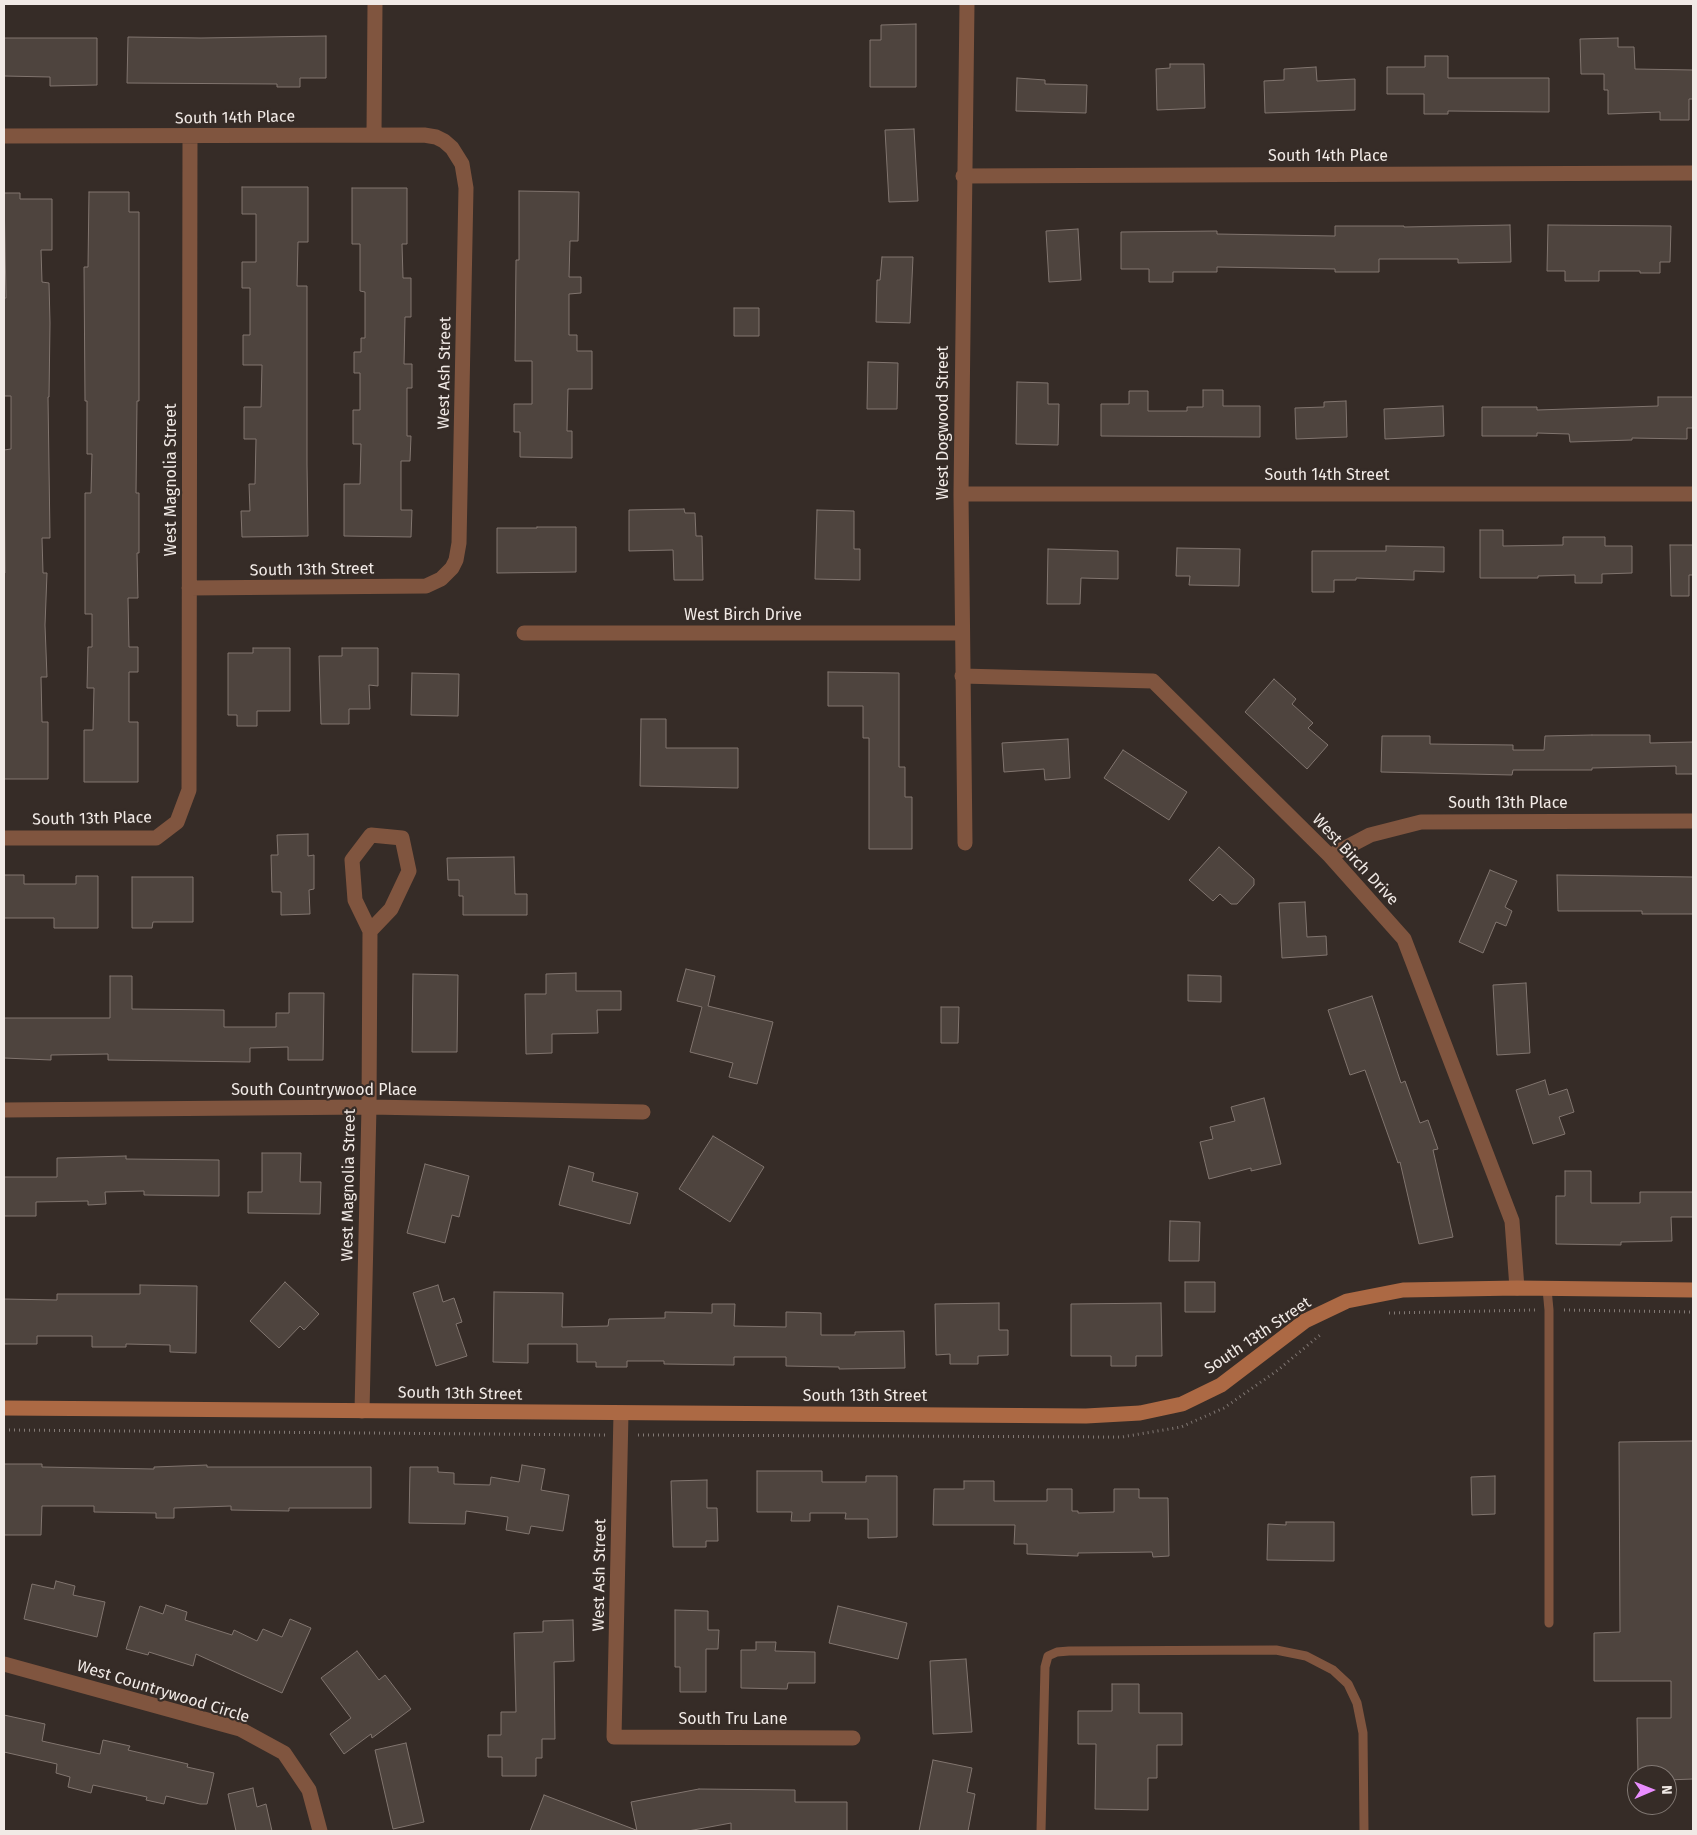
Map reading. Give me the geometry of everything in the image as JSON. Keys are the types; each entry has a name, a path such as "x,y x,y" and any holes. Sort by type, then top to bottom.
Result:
{"street":[{"path":"374,134 375,4"},
{"name":"West Dogwood Street","path":"965,843 961,494 963,176 967,4"},
{"name":"South 14th Place","path":"4,136 424,135 436,137 452,148 458,156"},
{"name":"West Magnolia Street","path":"178,822 189,790 190,136"},
{"name":"West Ash Street","path":"435,583 452,568 456,560 459,543 466,188 465,174 458,156"},
{"name":"South 14th Place","path":"963,176 1693,173"},
{"name":"South 14th Street","path":"961,494 1693,494"},
{"name":"South 13th Street","path":"189,588 426,586 435,583"},
{"name":"West Birch Drive","path":"524,633 962,633"},
{"name":"West Birch Drive","path":"962,676 1154,681 1330,856 1404,939 1512,1221 1517,1288"},
{"name":"South 13th Place","path":"1330,856 1370,834 1421,822 1693,821"},
{"name":"South 13th Place","path":"4,838 156,838 178,822"},
{"name":"West Magnolia Street","path":"362,1411 369,1108 370,931 355,900 352,860 371,835 402,838 409,870 391,909 370,931"},
{"name":"South Countrywood Place","path":"4,1110 369,1108 643,1112"},
{"name":"South 13th Street","path":"4,1408 621,1414 1086,1416 1140,1413 1182,1404 1220,1385 1305,1321 1347,1301 1402,1290 1517,1288 1693,1290"},
{"name":"West Ash Street","path":"614,1737 621,1414"},
{"name":"West Countrywood Circle","path":"4,1664 240,1729 284,1753 309,1790 320,1831"},
{"name":"South Tru Lane","path":"614,1737 853,1738"}],"lane":[{"path":"1547,1289 1549,1310 1549,1623"},
{"path":"1041,1831 1044,1667 1048,1656 1057,1652 1069,1651 1246,1650 1276,1650 1306,1656 1333,1670 1348,1684 1357,1704 1363,1733 1364,1831"}],"building":[{"path":"916,24 916,87 870,87 870,40 881,40 881,25"},
{"path":"326,36 326,78 300,78 300,87 277,87 277,84 127,83 128,37"},
{"path":"4,38 97,38 97,85 50,86 50,77 4,76"},
{"path":"1618,38 1618,47 1634,47 1635,69 1693,70 1693,99 1689,99 1689,120 1660,120 1660,112 1608,114 1608,90 1604,90 1604,74 1581,74 1580,39"},
{"path":"1425,56 1448,56 1448,78 1549,78 1549,112 1448,111 1448,114 1424,114 1424,94 1387,94 1387,67 1425,67"},
{"path":"1170,64 1204,64 1205,108 1157,110 1156,69 1170,68"},
{"path":"1316,67 1317,81 1355,79 1355,110 1265,113 1264,81 1284,80 1284,69"},
{"path":"1017,78 1045,80 1045,84 1087,85 1086,113 1016,111"},
{"path":"914,129 918,201 889,202 885,130"},
{"path":"242,187 308,187 308,242 298,242 297,286 307,286 308,536 242,537 241,511 250,511 249,484 255,484 256,439 244,439 244,407 261,407 262,365 243,365 243,335 250,335 250,288 242,288 242,262 256,262 256,214 242,214"},
{"path":"352,188 407,188 407,244 402,244 403,278 411,278 411,317 405,317 404,364 412,364 412,388 407,388 407,436 411,436 410,461 401,461 401,510 412,510 411,537 344,536 344,484 360,484 361,444 353,444 353,410 360,410 360,373 354,373 354,352 361,352 361,338 365,338 365,292 360,291 360,244 352,244"},
{"path":"519,191 579,192 578,241 570,241 569,277 581,277 581,293 569,294 569,335 577,335 577,351 592,351 592,389 568,389 567,431 572,431 572,458 520,457 520,432 514,432 514,404 532,404 532,361 515,361 516,260 519,260"},
{"path":"89,192 129,192 129,212 139,212 139,401 137,401 136,493 139,493 138,598 128,598 129,647 138,647 138,672 129,672 129,722 138,722 138,782 84,782 84,730 93,730 94,688 87,688 88,647 92,647 92,614 85,614 85,493 91,493 92,454 87,454 87,401 85,401 84,267 88,267"},
{"path":"4,193 20,193 20,199 52,199 52,250 41,250 42,282 49,283 50,323 48,397 50,538 42,538 43,573 47,573 45,625 47,677 41,677 42,722 48,722 48,779 4,779 4,450 11,449 11,396 4,396 4,298 6,298"},
{"path":"1510,225 1511,262 1458,263 1458,259 1379,259 1379,272 1335,272 1335,269 1217,267 1217,272 1173,272 1173,282 1149,282 1149,269 1121,269 1121,232 1217,231 1217,234 1335,236 1335,226"},
{"path":"1548,225 1671,226 1670,262 1660,262 1660,273 1599,271 1599,281 1565,281 1565,271 1547,271"},
{"path":"1078,229 1081,280 1049,282 1046,231"},
{"path":"882,257 913,257 910,323 876,322 877,280 880,280"},
{"path":"734,308 759,308 759,336 734,336"},
{"path":"868,362 898,363 897,409 867,409"},
{"path":"1017,382 1048,383 1048,404 1059,404 1058,445 1016,444"},
{"path":"1203,390 1223,390 1223,406 1260,406 1260,437 1101,436 1101,404 1129,404 1129,391 1148,391 1148,411 1187,411 1187,407 1203,407"},
{"path":"1658,397 1693,397 1693,428 1687,428 1687,439 1632,438 1632,440 1570,442 1569,434 1537,433 1537,436 1482,436 1482,407 1537,407 1537,410 1658,406"},
{"path":"1346,401 1347,437 1296,439 1295,408 1324,407 1324,402"},
{"path":"1443,406 1444,436 1385,439 1384,409"},
{"path":"684,509 685,513 695,513 696,536 702,536 703,580 674,580 673,550 629,551 629,510"},
{"path":"817,510 854,511 854,549 860,549 860,580 815,579"},
{"path":"576,527 576,572 497,573 497,528"},
{"path":"1480,530 1503,530 1503,546 1563,545 1563,537 1605,537 1605,546 1632,546 1632,573 1602,574 1602,583 1575,583 1575,575 1538,576 1538,578 1480,578"},
{"path":"1670,545 1693,545 1693,575 1689,575 1689,596 1671,596"},
{"path":"1386,546 1444,547 1444,572 1414,571 1414,580 1356,578 1356,580 1334,580 1334,592 1312,592 1312,551 1386,551"},
{"path":"1177,548 1240,549 1239,586 1189,585 1190,576 1176,576"},
{"path":"1048,549 1118,551 1118,579 1081,578 1080,604 1047,604"},
{"path":"253,648 290,648 290,711 257,711 257,726 237,726 237,715 228,715 228,653 253,653"},
{"path":"342,648 378,648 378,686 369,685 370,709 349,709 349,724 321,724 319,656 342,656"},
{"path":"828,672 899,673 899,767 905,767 905,797 912,797 912,849 869,849 869,738 863,738 863,706 828,706"},
{"path":"412,673 459,674 458,716 411,715"},
{"path":"1274,679 1296,699 1292,704 1313,723 1308,728 1328,745 1307,769 1245,712"},
{"path":"641,719 666,719 666,748 738,748 738,788 640,786"},
{"path":"1650,735 1650,743 1693,742 1693,774 1676,774 1676,766 1592,768 1592,770 1513,770 1512,775 1381,772 1382,736 1430,736 1430,744 1513,745 1513,750 1544,750 1545,736"},
{"path":"1068,739 1070,778 1045,780 1044,769 1004,772 1002,743"},
{"path":"1123,750 1187,792 1169,820 1104,778"},
{"path":"308,834 308,856 314,855 314,889 309,890 310,914 281,915 281,892 272,892 271,855 278,855 277,835"},
{"path":"1219,847 1254,879 1254,885 1237,904 1231,904 1220,894 1213,901 1189,880"},
{"path":"514,857 515,894 527,894 527,915 463,915 463,896 459,896 459,880 448,880 447,858"},
{"path":"1490,870 1517,881 1505,907 1512,911 1506,926 1496,922 1483,953 1459,942"},
{"path":"4,875 24,875 24,884 76,884 76,876 98,876 98,928 54,928 54,918 4,918"},
{"path":"1557,875 1693,877 1693,914 1642,914 1642,911 1558,911"},
{"path":"132,877 193,877 193,922 153,922 152,928 132,928"},
{"path":"1305,902 1307,937 1326,936 1327,955 1282,958 1279,903"},
{"path":"686,969 715,976 708,1006 773,1022 757,1084 729,1077 733,1063 690,1052 702,1007 677,1001"},
{"path":"576,973 576,991 621,991 621,1010 597,1010 598,1033 552,1034 552,1053 526,1054 525,994 546,994 546,974"},
{"path":"413,974 458,975 457,1052 412,1052"},
{"path":"1188,975 1221,976 1221,1002 1188,1001"},
{"path":"110,976 132,976 132,1009 224,1010 224,1027 276,1027 276,1013 289,1013 289,993 324,993 323,1060 288,1060 288,1047 250,1048 250,1062 108,1060 108,1054 51,1055 51,1060 4,1058 4,1018 110,1018"},
{"path":"1526,983 1530,1053 1497,1055 1493,985"},
{"path":"1372,996 1401,1083 1405,1081 1420,1123 1428,1120 1438,1149 1433,1150 1453,1237 1419,1244 1400,1162 1398,1163 1365,1070 1350,1075 1328,1010"},
{"path":"941,1007 959,1007 958,1043 941,1043"},
{"path":"1545,1080 1549,1095 1567,1089 1574,1112 1559,1117 1565,1134 1533,1144 1516,1090"},
{"path":"1264,1098 1281,1164 1251,1171 1251,1168 1209,1179 1200,1142 1213,1139 1210,1127 1235,1121 1231,1107"},
{"path":"713,1136 764,1167 730,1222 679,1189"},
{"path":"262,1153 301,1153 300,1182 321,1182 320,1214 248,1213 248,1192 262,1192"},
{"path":"126,1156 126,1159 219,1160 219,1196 144,1195 144,1191 105,1192 106,1204 88,1205 88,1201 36,1202 36,1216 4,1216 4,1177 57,1177 57,1158"},
{"path":"425,1164 469,1176 459,1217 452,1215 445,1243 407,1233"},
{"path":"569,1166 594,1173 592,1181 638,1193 630,1224 559,1205"},
{"path":"1565,1171 1591,1171 1591,1203 1640,1203 1640,1192 1693,1192 1693,1217 1671,1217 1672,1241 1621,1242 1621,1245 1556,1244 1556,1196 1565,1196"},
{"path":"1170,1221 1200,1222 1199,1261 1169,1261"},
{"path":"285,1282 319,1314 304,1330 300,1326 279,1348 250,1321"},
{"path":"1185,1282 1215,1282 1215,1312 1185,1312"},
{"path":"140,1285 197,1286 196,1353 170,1352 170,1345 126,1344 126,1347 92,1347 92,1336 37,1336 37,1344 4,1344 4,1299 57,1300 57,1294 140,1294"},
{"path":"438,1285 443,1302 454,1298 462,1322 456,1324 467,1356 436,1366 413,1293"},
{"path":"494,1292 563,1293 562,1327 608,1326 609,1319 665,1318 665,1312 712,1313 712,1304 735,1304 734,1326 786,1327 786,1312 821,1313 821,1335 855,1335 855,1332 904,1331 905,1368 839,1369 839,1367 786,1366 786,1357 734,1357 734,1365 664,1364 664,1361 627,1361 627,1367 596,1367 596,1362 577,1362 577,1344 528,1344 528,1363 493,1362"},
{"path":"999,1303 999,1330 1008,1330 1008,1355 978,1356 978,1364 950,1364 950,1354 936,1355 935,1304"},
{"path":"1161,1303 1162,1356 1136,1356 1136,1366 1111,1366 1111,1356 1071,1356 1071,1304"},
{"path":"1693,1441 1693,1779 1677,1780 1677,1765 1638,1765 1637,1718 1671,1718 1671,1681 1594,1681 1594,1633 1620,1632 1619,1442"},
{"path":"4,1464 42,1464 42,1467 154,1469 154,1467 207,1465 207,1467 371,1467 371,1508 289,1508 289,1511 231,1510 231,1506 174,1508 174,1518 156,1518 156,1513 94,1512 94,1506 42,1506 41,1535 4,1535"},
{"path":"522,1465 545,1469 541,1490 569,1495 563,1531 531,1526 529,1534 506,1530 508,1517 466,1511 465,1524 409,1523 410,1467 438,1467 438,1472 454,1473 454,1484 490,1485 491,1477 519,1482"},
{"path":"757,1471 822,1471 822,1482 866,1482 866,1476 897,1476 897,1537 868,1538 868,1519 845,1519 846,1513 810,1513 810,1521 791,1521 792,1512 757,1512"},
{"path":"1495,1476 1495,1514 1472,1515 1471,1477"},
{"path":"707,1480 707,1508 717,1508 718,1541 706,1541 706,1547 673,1547 671,1481"},
{"path":"964,1481 994,1481 994,1501 1047,1501 1047,1489 1072,1489 1072,1511 1078,1511 1078,1513 1114,1512 1114,1489 1139,1489 1139,1498 1168,1498 1169,1556 1153,1557 1152,1552 1078,1553 1078,1556 1027,1554 1027,1544 1014,1544 1015,1525 933,1525 934,1489 964,1489"},
{"path":"1286,1522 1334,1522 1334,1561 1267,1560 1268,1524 1286,1525"},
{"path":"56,1581 75,1586 73,1595 105,1602 97,1637 24,1619 32,1584 54,1589"},
{"path":"166,1605 187,1612 185,1620 232,1635 234,1630 257,1641 263,1629 282,1637 290,1619 311,1628 282,1693 196,1654 193,1666 149,1652 148,1655 126,1649 140,1606 163,1614"},
{"path":"838,1606 907,1623 898,1659 829,1643"},
{"path":"675,1610 708,1611 708,1630 719,1630 718,1649 706,1649 706,1692 680,1692 680,1667 675,1667"},
{"path":"573,1620 574,1661 554,1662 555,1739 542,1739 542,1758 536,1758 536,1776 502,1776 502,1757 488,1757 488,1735 501,1735 501,1712 516,1712 514,1633 543,1632 543,1621"},
{"path":"756,1642 776,1642 775,1651 815,1652 815,1683 788,1683 787,1689 741,1688 741,1650 756,1650"},
{"path":"357,1651 379,1680 385,1675 411,1709 372,1738 371,1734 344,1754 330,1734 351,1718 321,1678"},
{"path":"966,1659 972,1732 933,1734 930,1661"},
{"path":"1112,1684 1139,1684 1139,1713 1182,1713 1182,1745 1157,1745 1157,1778 1148,1778 1148,1810 1095,1809 1096,1744 1078,1744 1078,1711 1112,1711"},
{"path":"4,1715 45,1724 42,1741 100,1754 103,1740 130,1746 128,1750 188,1764 187,1767 214,1773 207,1804 166,1796 164,1804 146,1800 147,1797 93,1785 91,1793 68,1787 70,1777 56,1773 57,1764 4,1752"},
{"path":"406,1743 424,1822 393,1829 375,1750"},
{"path":"933,1760 972,1768 967,1792 975,1794 968,1831 919,1831"},
{"path":"253,1788 257,1807 266,1804 272,1831 236,1831 228,1794"},
{"path":"699,1789 795,1790 795,1802 847,1802 847,1831 731,1831 731,1823 688,1831 637,1831 631,1802"},
{"path":"544,1795 636,1830 636,1831 530,1831"}]}
